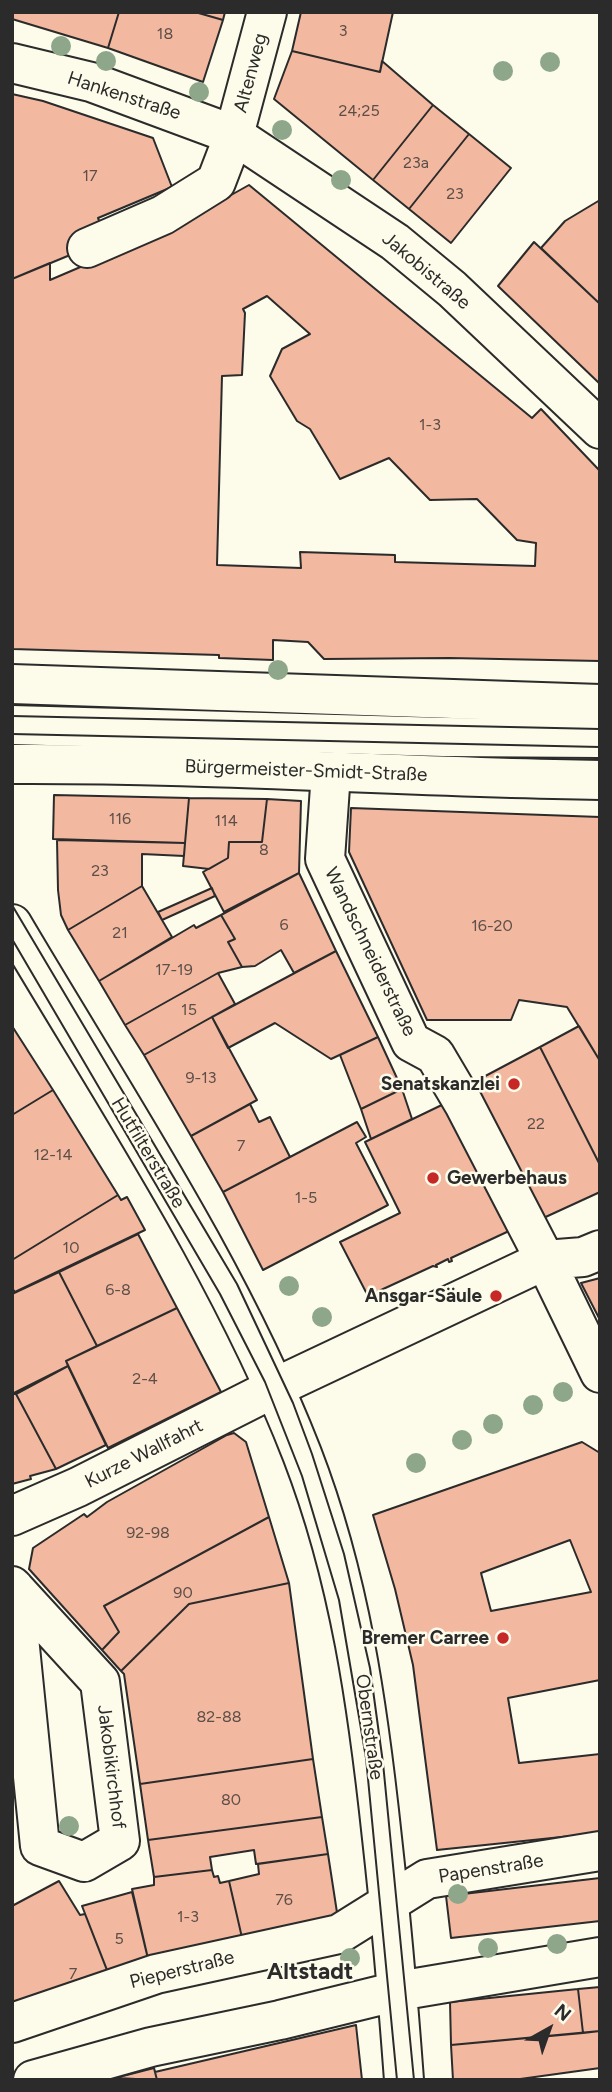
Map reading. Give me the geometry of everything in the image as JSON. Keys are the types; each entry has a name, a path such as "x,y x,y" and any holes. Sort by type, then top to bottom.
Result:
{"street":[{"name":"Altenweg","path":"87,248 163,215 216,182 234,135 267,12"},
{"name":"Hankenstraße","path":"12,63 91,82 234,135"},
{"name":"Jakobistraße","path":"234,135 394,242 452,289 600,429"},
{"path":"12,684 600,704"},
{"path":"12,725 444,737 600,738"},
{"name":"Bürgermeister-Smidt-Straße","path":"12,764 116,763 455,778 600,780"},
{"name":"Wandschneiderstraße","path":"331,772 325,859 411,1042 435,1055 464,1104 600,1373"},
{"name":"Hutfilterstraße","path":"12,924 190,1223 234,1304 274,1388"},
{"path":"545,1260 583,1257 600,1250"},
{"name":"Kurze Wallfahrt","path":"12,1516 78,1487 274,1388 545,1260"},
{"name":"Obernstraße","path":"274,1388 303,1457 327,1531 359,1658 373,1749 404,2080"},
{"name":"Jakobikirchhof","path":"13,1587 100,1682 120,1841 84,1862 40,1846 13,1587"},
{"name":"Papenstraße","path":"389,1903 427,1879 600,1851"},
{"name":"Pieperstraße","path":"12,2023 156,1974 339,1934 389,1903"},
{"path":"33,2080 151,2047 280,2020 397,1991 600,1957"}],"building":[{"path":"12,12 119,12 108,48 12,19"},
{"path":"119,12 195,12 223,20 203,82 108,48"},
{"path":"195,12 225,12 223,20"},
{"path":"301,12 393,12 380,72 292,51"},
{"path":"292,51 380,72 382,61 433,105 373,180 274,99"},
{"path":"12,94 43,101 153,138 172,187 98,218 103,230 87,248 12,279"},
{"path":"433,105 469,134 409,209 373,180"},
{"path":"469,134 511,168 451,243 409,209"},
{"path":"249,185 532,418 541,409 600,471 600,661 324,659 308,642 273,640 273,660 219,658 219,655 12,649 12,279 50,263 50,280 174,227","holes":["267,296 310,334 282,349 270,376 297,421 310,429 340,479 389,458 430,500 477,499 517,540 536,543 535,566 395,562 395,555 300,552 301,568 217,565 222,376 242,375 243,309"]},
{"path":"600,200 600,304 541,248 565,221"},
{"path":"534,242 600,304 600,384 498,286"},
{"path":"54,795 189,798 185,843 53,839"},
{"path":"189,798 267,799 262,842 229,842 228,858 209,869 183,866"},
{"path":"267,799 301,801 299,873 224,912 203,872 228,858 229,842 262,842"},
{"path":"351,808 600,817 600,1061 567,1007 519,1000 511,1020 427,1020 349,852"},
{"path":"57,840 185,843 184,856 142,854 142,886 68,930 61,915"},
{"path":"299,873 336,951 294,973 281,950 255,966 242,967 228,942 235,939 221,915"},
{"path":"142,886 172,937 99,981 68,930"},
{"path":"212,888 215,896 162,920 158,912"},
{"path":"221,915 235,939 228,942 242,967 218,973 125,1025 99,981 194,925 196,928"},
{"path":"336,951 378,1037 331,1059 275,1023 228,1048 212,1017"},
{"path":"218,973 235,1004 144,1055 125,1025"},
{"path":"212,1017 257,1100 191,1136 144,1055"},
{"path":"12,1026 53,1090 12,1115"},
{"path":"579,1026 600,1061 600,1165 540,1047"},
{"path":"378,1037 402,1089 361,1109 340,1055"},
{"path":"540,1047 600,1165 600,1192 539,1220 474,1082"},
{"path":"402,1089 412,1119 371,1139 361,1109"},
{"path":"53,1090 118,1195 12,1260 12,1115"},
{"name":"Gewerbehaus","path":"448,1102 509,1231 451,1258 452,1261 449,1262 448,1259 436,1265 437,1267 433,1266 368,1296 340,1242 400,1213 365,1142"},
{"path":"250,1104 259,1122 270,1117 290,1157 223,1192 191,1136"},
{"path":"357,1122 366,1137 356,1143 388,1205 263,1270 223,1192"},
{"path":"118,1195 121,1200 127,1197 145,1230 15,1292 12,1288 12,1260"},
{"path":"138,1234 177,1308 97,1346 59,1272"},
{"path":"59,1272 97,1346 66,1361 68,1366 12,1394 12,1294"},
{"path":"600,1278 600,1320 581,1283"},
{"path":"177,1308 221,1392 108,1448 66,1361"},
{"path":"68,1366 106,1445 56,1469 16,1394"},
{"path":"12,1394 16,1394 56,1469 12,1484"},
{"path":"234,1433 246,1442 269,1517 104,1606 119,1632 102,1650 29,1569 33,1548 84,1514 87,1517 107,1502"},
{"name":"Bremer Carree","path":"582,1442 600,1453 600,1680 508,1698 519,1763 600,1754 600,1833 437,1850 413,1665 395,1589 373,1515","holes":["570,1540 591,1592 491,1611 481,1573"]},
{"path":"269,1517 289,1583 189,1604 121,1671 102,1650 119,1632 104,1606"},
{"path":"289,1583 313,1759 140,1784 124,1674 121,1671 189,1604"},
{"path":"313,1759 322,1817 148,1840 140,1784"},
{"path":"322,1817 328,1854 256,1864 254,1850 210,1857 212,1870 154,1877 148,1840"},
{"path":"328,1854 338,1919 243,1942 229,1881 259,1874 258,1864"},
{"path":"212,1870 220,1883 229,1881 243,1942 149,1963 132,1889 154,1885 154,1877"},
{"path":"600,1878 600,1921 451,1938 446,1896"},
{"path":"59,1881 80,1915 85,1914 110,1978 12,2008 12,1906"},
{"path":"132,1892 149,1963 109,1975 82,1906"},
{"path":"600,1987 600,2031 583,2033 578,1989"},
{"path":"578,1989 583,2033 451,2045 450,2002"},
{"path":"356,2025 362,2080 157,2080 155,2072"},
{"path":"600,2031 600,2068 513,2080 453,2080 451,2045"},
{"path":"154,2068 157,2080 115,2078"}],"tram line":[{"path":"12,716 600,729"},
{"path":"12,734 600,747"},
{"path":"12,905 237,1284 293,1403 312,1454 344,1554 370,1668 383,1763 414,2080"},
{"path":"12,939 220,1294 265,1382 302,1476 339,1600 366,1758 397,2080"}],"place":[{"name":"Senatskanzlei","path":"514,1084"},
{"name":"Gewerbehaus","path":"433,1178"},
{"name":"Ansgar-Säule","path":"496,1296"},
{"name":"Bremer Carree","path":"503,1638"}],"district":[{"name":"Altstadt","path":"310,1972"}]}
